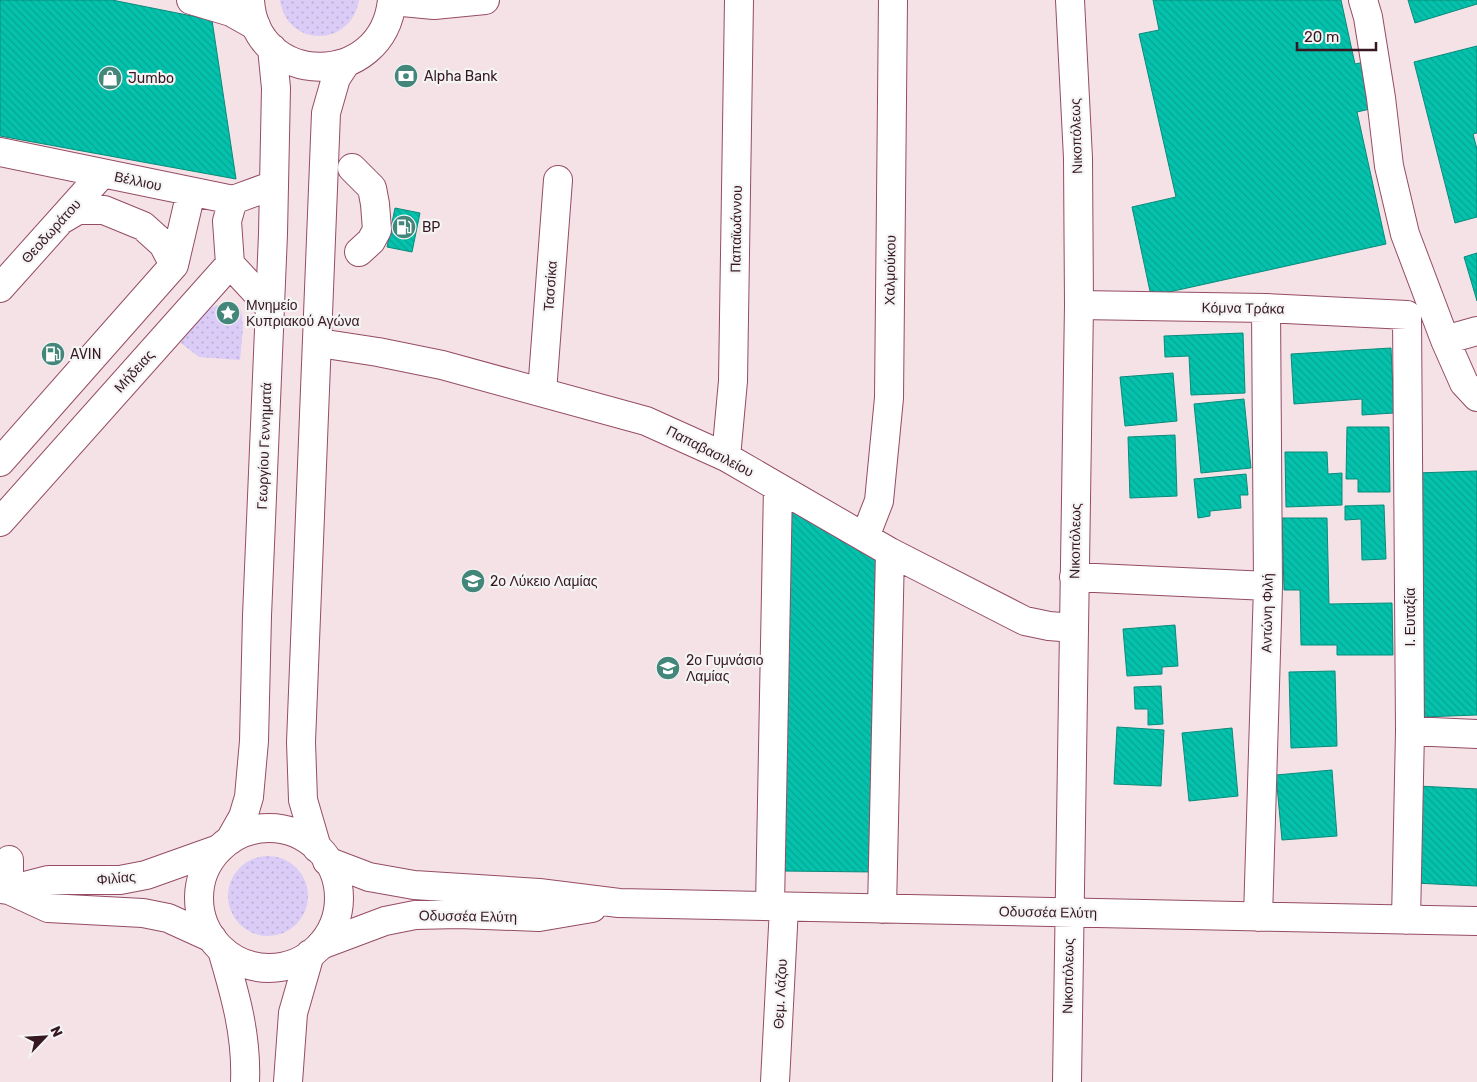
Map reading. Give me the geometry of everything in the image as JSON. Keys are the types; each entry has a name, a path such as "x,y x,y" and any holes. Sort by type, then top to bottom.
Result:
{"street":[{"path":"191,0 226,10 256,26"},
{"path":"250,0 256,26 272,48 285,58 307,66 331,67 361,56 383,32 390,17 392,0 434,5 485,0"},
{"name":"Παπαϊωάννου","path":"726,457 734,381 739,0"},
{"name":"Χαλμούκου","path":"865,537 879,501 889,398 893,0"},
{"name":"Νικοπόλεως","path":"1066,1082 1079,305 1078,158 1070,0"},
{"path":"1362,0 1368,17 1381,98 1389,166 1405,234 1445,340 1464,383 1477,397"},
{"name":"Γεωργίου Γεννηματά","path":"245,1082 245,1043 240,1008 217,944 201,916 199,892 205,869 225,845 243,817 253,769 274,185 276,88 272,48"},
{"path":"288,1082 294,1012 316,950 333,925 338,904 336,882 322,854 303,800 301,776 319,343 326,113 336,78 346,63"},
{"name":"Βέλλιου","path":"0,152 233,200"},
{"path":"352,168 372,188 375,204 377,230 372,241 359,252"},
{"name":"Θεοδωράτου","path":"0,288 102,174"},
{"name":"Τασσίκα","path":"542,392 558,180"},
{"path":"269,306 230,264 227,221 233,200 274,185"},
{"path":"0,462 174,265 191,192"},
{"path":"60,222 78,210 104,210 143,226 163,244 174,265"},
{"name":"Μήδειας","path":"0,522 230,264"},
{"name":"Κόμνα Τράκα","path":"1079,305 1266,308 1407,315"},
{"name":"Αντώνη Φιλή","path":"1258,917 1268,586 1266,308"},
{"name":"Ι. Ευταξία","path":"1406,920 1410,731 1407,315"},
{"path":"1445,340 1477,331"},
{"name":"Παπαβασιλείου","path":"319,343 418,360 646,421 726,457 890,552 1025,621 1049,626 1074,628"},
{"name":"Θεμ. Λάζου","path":"775,1082 778,487"},
{"path":"882,909 890,552"},
{"path":"1074,578 1268,586"},
{"path":"1410,731 1477,734"},
{"path":"225,845 255,830 275,829 294,834 322,854"},
{"name":"Φιλίας","path":"5,890 48,880 120,880 146,875 225,845"},
{"name":"Οδυσσέα Ελύτη","path":"322,854 370,877 414,885 539,893 618,903 1477,921"},
{"path":"9,860 5,890 48,908 143,913 168,918 217,944 242,963 266,968 289,965 316,950"},
{"name":"Οδυσσέα Ελύτη","path":"316,950 385,922 415,915 459,914 539,917 618,903"}],"shaded area":[{"path":"280,0 359,0 354,16 344,27 332,34 319,36 306,34 294,27 285,16"},
{"path":"218,305 233,306 241,310 243,328 240,360 199,357 181,343 183,337 196,320 212,307"},
{"path":"260,856 276,856 290,862 302,874 308,888 308,904 302,918 290,930 276,936 260,936 246,930 234,918 228,904 228,888 234,874 246,862"}],"building":[{"name":"Jumbo","path":"0,0 112,0 212,20 236,179 0,136"},
{"path":"1153,0 1341,0 1355,64 1369,61 1379,107 1357,112 1386,244 1151,296 1132,207 1176,197 1139,34 1159,30"},
{"path":"1408,0 1477,0 1477,4 1415,23"},
{"path":"1477,46 1477,133 1473,134 1477,149 1477,217 1455,223 1414,62"},
{"path":"395,208 420,213 412,252 387,247"},
{"path":"1477,253 1477,301 1464,257"},
{"path":"1243,333 1245,393 1191,395 1189,356 1165,357 1164,336"},
{"path":"1391,348 1394,413 1362,415 1362,399 1294,404 1291,354"},
{"path":"1173,373 1177,421 1125,426 1120,377"},
{"path":"1244,399 1251,468 1201,473 1194,404"},
{"path":"1347,427 1389,427 1390,492 1358,492 1358,479 1346,479"},
{"path":"1175,435 1177,496 1130,498 1128,437"},
{"path":"1285,452 1327,452 1328,474 1342,473 1342,505 1286,507"},
{"path":"1477,471 1477,715 1422,717 1416,473"},
{"path":"1246,474 1248,495 1240,495 1241,508 1210,511 1210,516 1198,518 1194,479"},
{"path":"1384,505 1386,559 1362,560 1361,519 1345,520 1345,506"},
{"path":"787,507 882,561 876,872 781,871"},
{"path":"1282,518 1327,518 1329,604 1392,603 1393,655 1337,655 1337,645 1301,645 1300,590 1284,590"},
{"path":"1175,625 1178,666 1162,667 1162,674 1127,676 1123,629"},
{"path":"1335,671 1337,746 1291,748 1289,672"},
{"path":"1161,686 1163,724 1148,725 1148,709 1135,709 1134,687"},
{"path":"1117,727 1164,730 1161,786 1114,784"},
{"path":"1232,728 1238,796 1189,801 1182,733"},
{"path":"1332,770 1337,836 1282,840 1276,775"},
{"path":"1418,786 1477,789 1477,886 1414,883"}],"place":[{"name":"Alpha Bank","path":"406,76"},
{"name":"Jumbo","path":"110,78"},
{"name":"BP","path":"404,227"},
{"name":"Μνημείο Κυπριακού Αγώνα","path":"228,313"},
{"name":"AVIN","path":"53,354"},
{"name":"2ο Λύκειο Λαμίας","path":"473,581"},
{"name":"2ο Γυμνάσιο Λαμίας","path":"668,668"}]}
